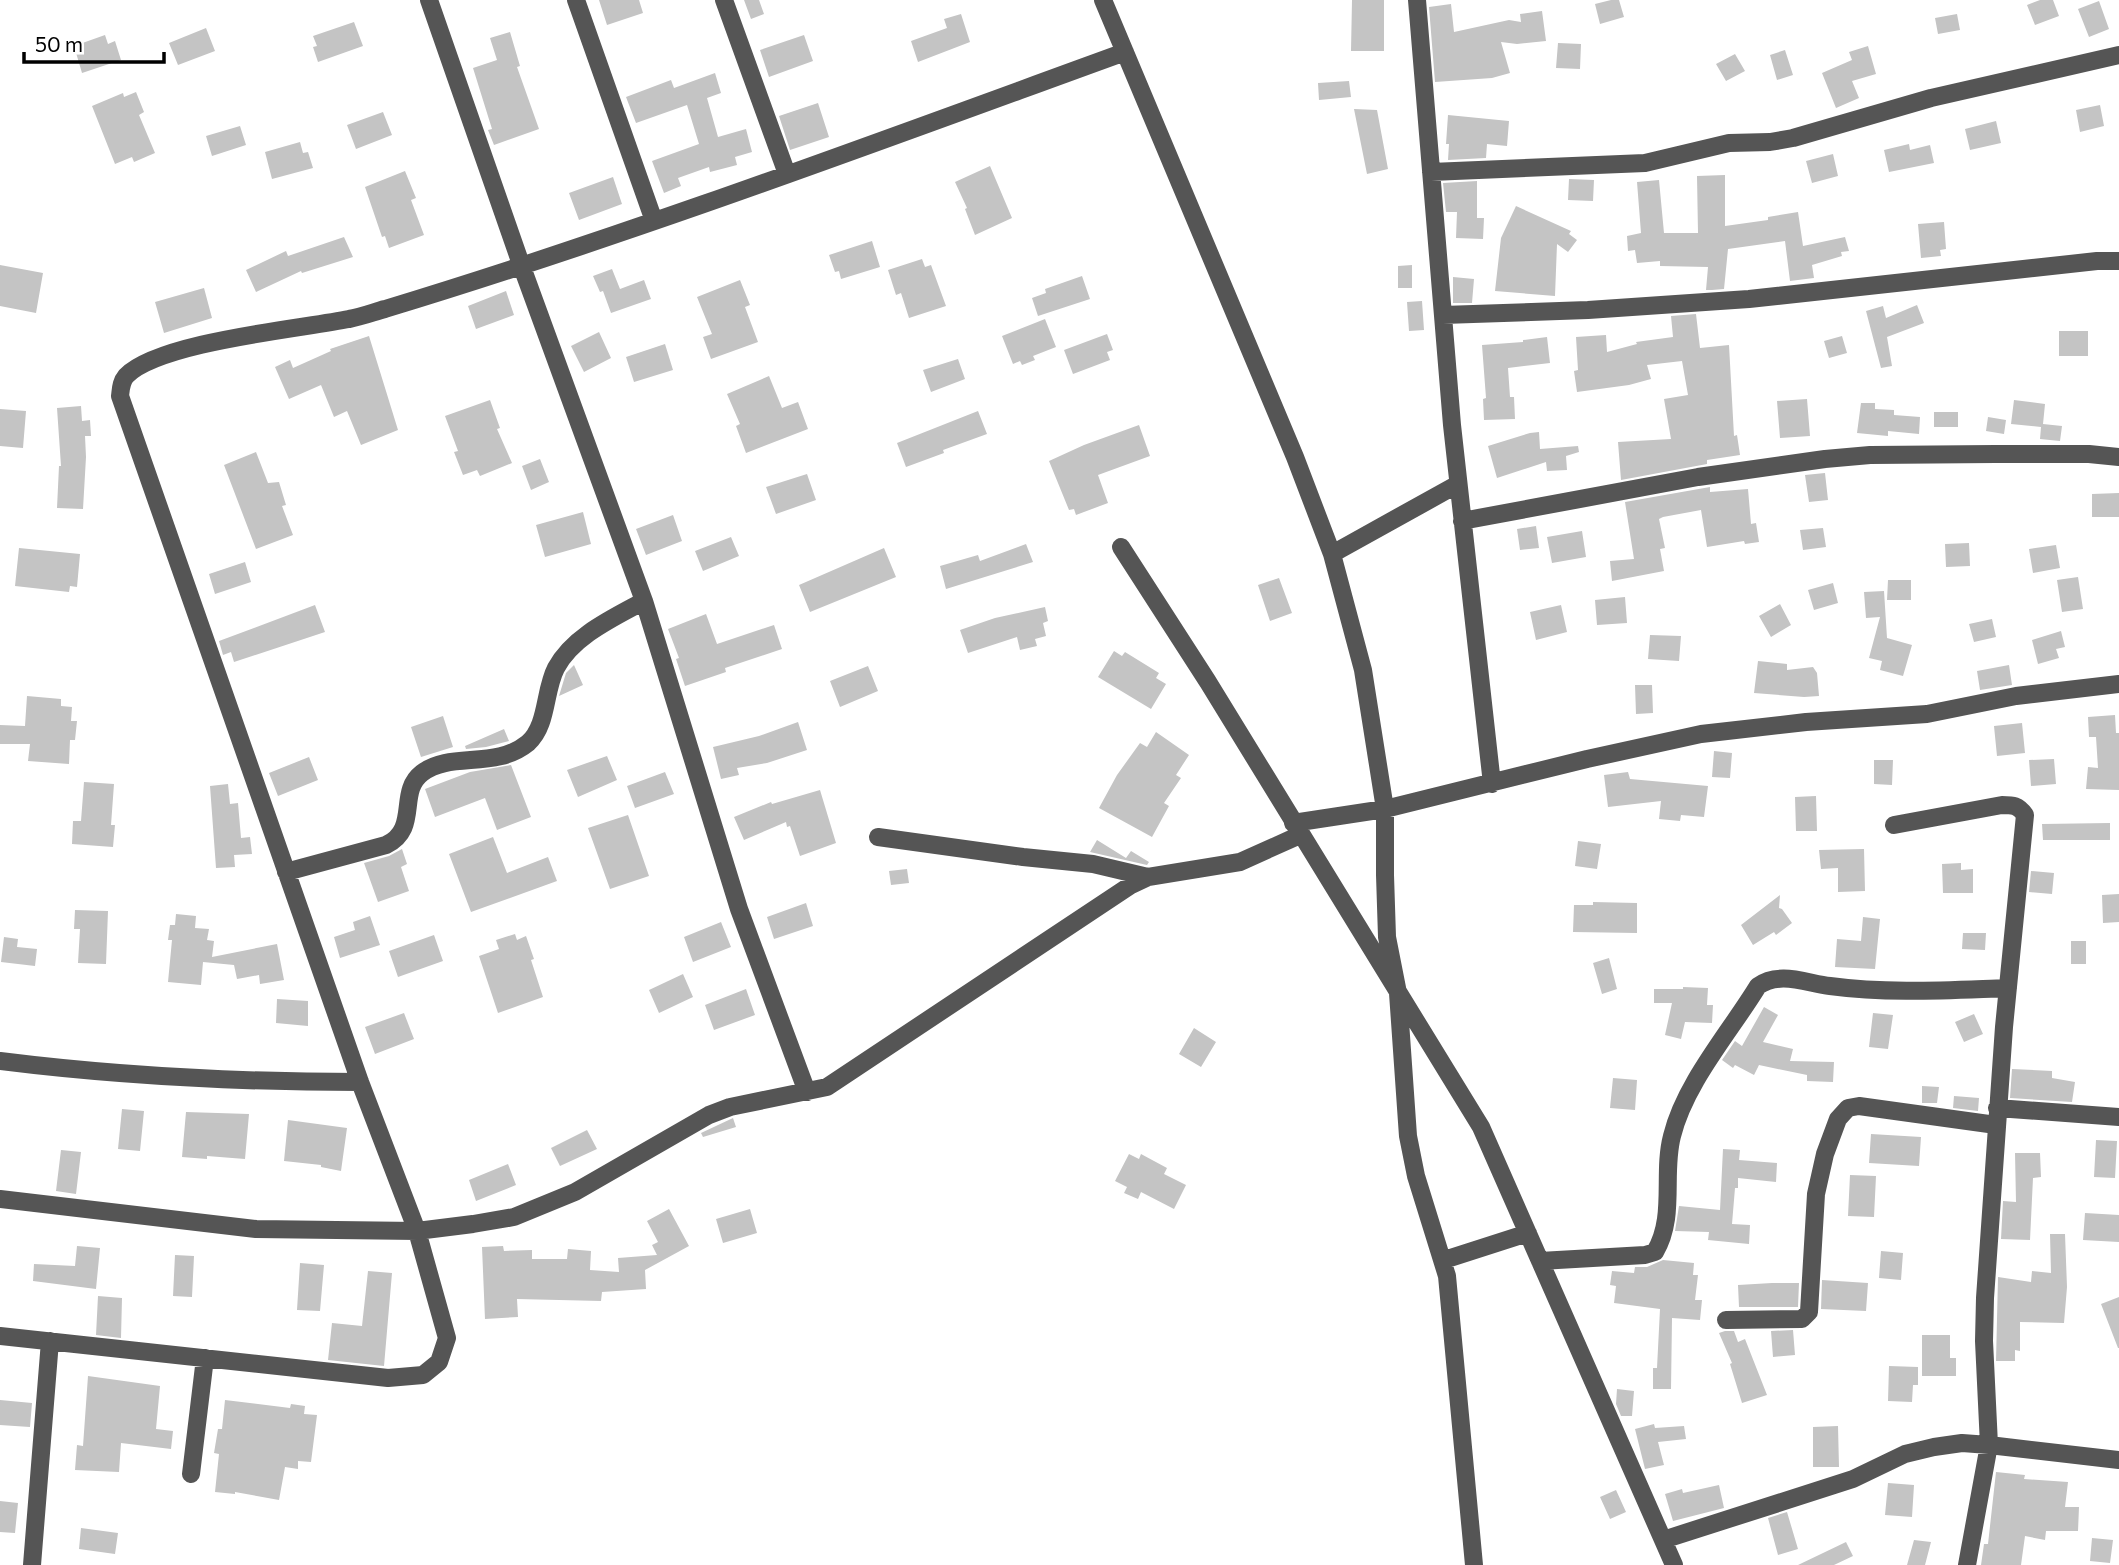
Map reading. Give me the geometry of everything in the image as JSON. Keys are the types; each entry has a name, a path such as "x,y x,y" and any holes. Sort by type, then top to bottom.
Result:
{"street":[{"path":"429,0 522,267 644,601 739,909 807,1092"},
{"path":"576,0 654,221"},
{"path":"724,0 787,174"},
{"path":"1102,0 1295,457 1332,554 1363,670 1385,809 1387,937 1398,993 1408,1136 1416,1176 1447,1276 1474,1565"},
{"path":"1417,0 1458,484 1492,783"},
{"path":"0,1336 388,1378 423,1375 439,1362 447,1338 417,1231 360,1082 120,396 121,382 128,374 157,359 203,344 353,319 522,267 1125,52"},
{"path":"1431,172 1645,163 1729,143 1770,142 1793,138 1931,98 2119,55"},
{"path":"1443,315 1588,310 1749,299 2097,261 2119,261"},
{"path":"1462,521 1698,477 1847,457 1995,454 2089,454 2119,457"},
{"path":"1332,554 1458,484"},
{"path":"1121,547 1208,682 1481,1127 1674,1565"},
{"path":"286,872 386,845 398,839 404,830 415,782 422,773 453,761 493,759 525,745 540,725 550,682 564,656 582,638 644,601"},
{"path":"0,1199 256,1229 417,1231 514,1217 575,1192 709,1115 730,1107 827,1087 1130,885 1148,877 1240,863 1297,829 1701,734 1806,722 1927,714 2017,696 2119,684"},
{"path":"1894,825 2002,805 2014,805 2025,815 1996,1116 1984,1320 1989,1445 1967,1565"},
{"path":"878,837 1093,864 1148,877"},
{"path":"1540,1261 1645,1255 1655,1252 1666,1229 1668,1159 1679,1115 1695,1083 1758,986 1769,978 1784,978 1832,987 1915,991 2008,988"},
{"path":"0,1061 186,1077 274,1082 360,1082"},
{"path":"1726,1320 1802,1319 1810,1312 1816,1194 1825,1154 1838,1119 1848,1108 1996,1116 2119,1117"},
{"path":"1444,1260 1528,1233"},
{"path":"32,1565 50,1341"},
{"path":"191,1474 205,1358"},
{"path":"1663,1540 1853,1479 1905,1454 1934,1447 1962,1443 2119,1460"}],"building":[{"path":"599,0 639,0 643,13 607,25"},
{"path":"744,0 759,0 764,14 751,19"},
{"path":"1352,0 1384,0 1384,51 1351,51"},
{"path":"1619,0 1624,17 1600,24 1595,4"},
{"path":"2040,0 2053,0 2059,16 2035,25 2027,5"},
{"path":"2099,1 2109,29 2089,37 2078,9"},
{"path":"1451,4 1454,32 1509,20 1521,22 1520,14 1542,11 1546,41 1517,44 1501,42 1510,73 1492,78 1435,82 1429,7"},
{"path":"961,14 970,42 918,62 911,41 947,28 944,19"},
{"path":"1957,14 1960,30 1938,34 1935,18"},
{"path":"354,22 363,46 318,62 313,36"},
{"path":"206,28 215,51 178,65 169,43"},
{"path":"510,32 520,66 517,67 539,129 494,145 488,130 492,129 473,68 497,60 490,38"},
{"path":"105,35 108,44 115,41 121,60 82,73 74,46"},
{"path":"804,35 813,61 769,77 760,50"},
{"path":"1558,43 1581,44 1580,69 1556,68"},
{"path":"1868,46 1876,74 1852,81 1859,98 1836,108 1822,73 1852,60 1849,52"},
{"path":"1785,50 1793,75 1777,80 1770,55"},
{"path":"1735,54 1745,71 1726,81 1716,64"},
{"path":"715,73 721,93 707,98 718,137 746,129 752,152 735,157 737,165 710,172 709,167 678,178 681,186 664,193 652,161 699,144 687,105 636,123 626,97 671,80 674,88"},
{"path":"1349,81 1351,97 1319,100 1318,83"},
{"path":"136,92 144,112 139,115 155,153 134,162 132,157 115,164 92,106 123,93 124,97"},
{"path":"818,103 829,137 790,150 779,116"},
{"path":"2100,105 2104,126 2080,132 2076,110"},
{"path":"1354,109 1377,110 1388,169 1367,174"},
{"path":"383,112 392,135 356,149 347,125"},
{"path":"1448,115 1509,121 1507,146 1487,144 1486,158 1448,160"},
{"path":"1996,121 2001,143 1970,150 1965,129"},
{"path":"240,126 246,145 212,156 206,136"},
{"path":"300,142 303,153 308,152 313,168 272,179 265,152"},
{"path":"1909,144 1910,150 1930,145 1934,163 1889,172 1884,150"},
{"path":"1833,154 1838,176 1812,183 1806,161"},
{"path":"990,166 1012,218 975,235 955,182"},
{"path":"405,171 416,198 411,200 424,235 389,248 385,236 382,237 365,187"},
{"path":"1725,175 1725,226 1768,220 1768,217 1798,212 1803,246 1845,237 1849,251 1841,252 1842,256 1812,265 1814,278 1790,281 1785,241 1728,249 1724,289 1712,290 1706,290 1708,267 1660,266 1660,261 1637,263 1635,250 1628,251 1627,236 1641,233 1637,182 1659,180 1664,233 1698,233 1697,176"},
{"path":"613,177 622,204 579,220 569,193"},
{"path":"1569,179 1594,180 1593,201 1568,200"},
{"path":"1477,181 1477,218 1484,218 1483,239 1456,238 1457,212 1446,212 1443,183"},
{"path":"1516,206 1571,231 1569,234 1577,240 1568,252 1557,244 1555,296 1495,291 1501,238"},
{"path":"1944,222 1946,249 1940,250 1941,256 1921,258 1918,224"},
{"path":"344,237 353,257 302,273 301,271 256,292 246,270 286,251 288,256"},
{"path":"872,241 880,267 841,279 839,271 835,272 829,255"},
{"path":"922,259 925,267 931,265 946,306 909,318 901,293 896,295 888,270"},
{"path":"0,265 43,273 36,313 0,306"},
{"path":"1412,265 1412,288 1398,288 1398,266"},
{"path":"612,269 620,289 644,280 651,299 611,313 603,291 600,292 593,276"},
{"path":"1082,276 1090,299 1038,316 1032,298 1046,293 1045,289"},
{"path":"1453,277 1474,279 1472,303 1453,303"},
{"path":"740,280 750,305 745,307 758,342 711,359 703,337 712,334 697,297"},
{"path":"204,288 212,318 164,333 155,302"},
{"path":"506,291 514,315 476,329 468,306"},
{"path":"1422,301 1424,330 1409,331 1407,302"},
{"path":"1917,305 1924,323 1887,337 1892,366 1881,368 1866,311 1883,306 1886,318"},
{"path":"1696,314 1700,348 1729,345 1734,436 1737,435 1740,455 1621,480 1618,442 1671,439 1664,399 1688,395 1682,361 1647,365 1651,379 1629,385 1577,392 1574,371 1578,370 1576,337 1606,335 1607,352 1637,344 1636,342 1673,337 1671,316"},
{"path":"1045,319 1056,347 1033,356 1035,360 1022,365 1020,361 1013,364 1002,336"},
{"path":"2059,331 2088,331 2088,356 2059,356"},
{"path":"599,332 611,358 584,372 571,346"},
{"path":"1107,334 1113,350 1107,352 1110,360 1073,374 1064,350"},
{"path":"369,336 398,430 361,445 347,411 334,417 321,385 289,399 275,367 290,360 293,368 331,351 330,349"},
{"path":"1842,336 1847,353 1829,358 1824,341"},
{"path":"1547,337 1550,363 1508,368 1515,419 1484,420 1483,399 1486,398 1482,345"},
{"path":"665,344 673,370 634,382 626,357"},
{"path":"958,359 965,379 931,392 923,370"},
{"path":"769,376 782,408 798,402 808,429 746,453 736,426 740,424 727,394"},
{"path":"1807,399 1810,436 1780,438 1777,401"},
{"path":"490,400 500,428 497,429 512,463 480,476 477,470 463,475 454,452 458,451 445,416"},
{"path":"2014,400 2045,404 2043,424 2062,426 2060,441 2040,439 2041,427 2011,424"},
{"path":"1861,403 1875,403 1875,409 1894,410 1894,415 1920,417 1919,434 1888,431 1888,436 1857,433"},
{"path":"81,406 82,421 90,420 91,436 85,436 83,509 57,508 61,466 57,408"},
{"path":"0,409 26,411 23,448 0,446"},
{"path":"978,411 987,434 906,467 897,443"},
{"path":"1934,412 1958,412 1958,427 1934,427"},
{"path":"1988,417 2006,420 2004,434 1986,431"},
{"path":"1139,425 1150,456 1098,475 1108,503 1076,515 1074,509 1069,510 1049,461"},
{"path":"1539,432 1540,449 1578,446 1579,452 1566,456 1567,470 1547,471 1546,462 1497,478 1488,446"},
{"path":"256,452 268,483 279,482 286,505 282,506 293,535 256,549 224,465"},
{"path":"540,459 549,482 531,490 522,466"},
{"path":"1825,473 1828,500 1809,502 1805,475"},
{"path":"807,474 816,500 776,514 766,487"},
{"path":"1710,487 1710,492 1748,489 1751,524 1756,523 1759,542 1745,544 1744,541 1707,547 1701,510 1663,517 1659,519 1665,548 1660,549 1664,571 1612,581 1610,561 1634,559 1625,502"},
{"path":"2119,493 2119,517 2092,517 2092,494"},
{"path":"583,512 591,544 545,557 536,525"},
{"path":"673,515 682,541 646,555 636,529"},
{"path":"1536,526 1539,548 1520,550 1517,529"},
{"path":"1823,528 1826,547 1803,550 1800,530"},
{"path":"1582,531 1586,557 1552,563 1547,537"},
{"path":"731,537 739,556 703,571 695,551"},
{"path":"1969,543 1970,566 1946,567 1945,544"},
{"path":"1026,544 1033,562 946,589 940,566 978,555 980,561"},
{"path":"2056,545 2060,568 2033,573 2029,549"},
{"path":"19,548 80,554 77,587 70,586 69,592 15,586"},
{"path":"884,548 896,577 810,612 799,585"},
{"path":"245,562 251,582 215,594 209,574"},
{"path":"2078,577 2083,609 2062,612 2057,580"},
{"path":"1279,578 1292,613 1270,621 1258,585"},
{"path":"1888,580 1911,580 1911,600 1887,600"},
{"path":"1833,583 1838,603 1814,610 1808,590"},
{"path":"1884,591 1887,638 1912,645 1903,676 1880,670 1882,661 1869,658 1880,617 1866,618 1864,592"},
{"path":"1625,597 1627,623 1597,625 1595,600"},
{"path":"1780,604 1791,625 1771,637 1759,616"},
{"path":"315,605 325,632 234,662 231,652 223,655 219,641"},
{"path":"1561,605 1567,632 1536,640 1530,612"},
{"path":"1045,607 1048,621 1043,623 1046,636 1035,639 1037,646 1020,650 1017,637 968,653 960,630 995,618"},
{"path":"706,614 717,644 774,625 782,649 725,668 726,672 685,686 676,659 679,658 668,629"},
{"path":"1992,619 1996,637 1974,642 1969,624"},
{"path":"2061,631 2065,647 2056,649 2059,658 2038,664 2032,640"},
{"path":"1650,635 1681,636 1679,661 1648,659"},
{"path":"1114,651 1122,656 1125,652 1159,673 1156,678 1166,684 1151,709 1098,677"},
{"path":"1758,661 1787,664 1787,670 1813,667 1817,673 1819,696 1754,693"},
{"path":"574,665 583,685 559,696 566,673"},
{"path":"2009,665 2012,685 1980,690 1977,671"},
{"path":"868,666 878,691 840,707 830,681"},
{"path":"1635,685 1652,685 1653,713 1636,714"},
{"path":"27,696 61,699 61,706 72,707 71,721 77,721 75,740 70,740 69,764 28,761 30,744 0,744 0,725 25,726"},
{"path":"2115,715 2116,733 2119,733 2119,790 2086,789 2088,767 2098,768 2096,737 2089,737 2088,717"},
{"path":"443,716 453,747 421,757 411,727"},
{"path":"798,722 807,750 767,763 737,768 739,775 721,779 713,747 759,736"},
{"path":"2022,723 2025,753 1997,756 1994,726"},
{"path":"504,729 509,741 466,749 465,746"},
{"path":"1156,732 1189,755 1176,775 1181,778 1164,803 1169,806 1152,837 1099,808 1117,775 1140,743 1147,747"},
{"path":"1714,751 1732,753 1730,778 1712,777"},
{"path":"607,756 617,780 578,797 567,770"},
{"path":"309,757 318,780 278,796 269,773"},
{"path":"2054,759 2056,784 2031,786 2029,760"},
{"path":"1874,760 1893,760 1892,785 1874,784"},
{"path":"511,765 531,817 497,830 485,798 435,817 425,789 470,772"},
{"path":"665,772 674,794 635,808 627,786"},
{"path":"1628,772 1630,779 1708,786 1704,817 1681,815 1680,821 1659,819 1661,801 1608,807 1604,775"},
{"path":"84,782 114,784 111,825 115,825 113,847 72,844 73,821 81,821"},
{"path":"228,784 230,804 238,803 241,838 250,837 252,854 234,855 235,867 216,868 210,786"},
{"path":"820,790 836,843 800,856 790,826 787,827 786,822 744,840 734,817 771,802 772,804"},
{"path":"1816,796 1817,831 1796,831 1795,797"},
{"path":"628,815 649,876 610,889 588,828"},
{"path":"2110,823 2110,840 2043,840 2042,824"},
{"path":"493,837 507,873 548,857 557,881 471,912 449,854"},
{"path":"1097,840 1126,858 1131,851 1149,862 1147,865 1090,852"},
{"path":"1578,841 1601,844 1597,869 1575,866"},
{"path":"402,849 407,864 401,867 409,891 378,902 364,863"},
{"path":"1864,849 1865,891 1838,892 1838,868 1821,869 1819,850"},
{"path":"1961,863 1961,870 1973,869 1973,893 1943,893 1942,864"},
{"path":"907,869 909,883 891,885 889,871"},
{"path":"2031,871 2054,873 2052,894 2029,892"},
{"path":"2119,894 2119,922 2103,923 2102,895"},
{"path":"1780,895 1779,908 1792,923 1776,935 1774,932 1753,945 1741,925"},
{"path":"1593,902 1637,903 1637,933 1573,932 1574,905 1593,905"},
{"path":"806,903 813,926 774,939 767,917"},
{"path":"75,910 108,911 106,964 78,963 80,929 74,929"},
{"path":"176,914 196,916 195,928 209,929 207,940 214,941 212,957 277,944 284,980 260,984 259,975 237,979 234,965 203,962 201,985 168,982 172,940 168,940 170,925 175,925"},
{"path":"370,916 380,945 340,958 334,937 355,930 353,922"},
{"path":"1863,917 1880,919 1875,969 1835,967 1837,939 1861,941"},
{"path":"721,922 731,947 693,962 684,937"},
{"path":"1963,933 1986,933 1985,950 1962,949"},
{"path":"515,934 517,940 526,936 543,997 498,1013 479,956 499,949 496,940"},
{"path":"434,935 443,961 398,977 389,951"},
{"path":"4,937 18,939 17,947 37,949 35,966 1,962"},
{"path":"2071,941 2086,941 2086,964 2071,964"},
{"path":"1609,958 1617,989 1602,994 1593,963"},
{"path":"683,974 693,997 659,1013 649,990"},
{"path":"1708,988 1707,1005 1713,1005 1712,1023 1685,1022 1681,1039 1665,1035 1672,1003 1654,1003 1654,989"},
{"path":"746,989 755,1015 714,1030 705,1005"},
{"path":"277,999 308,1001 308,1026 276,1023"},
{"path":"1764,1007 1778,1015 1763,1042 1793,1049 1790,1061 1834,1062 1833,1082 1807,1081 1807,1075 1759,1065 1754,1075 1735,1065 1733,1068 1722,1060 1735,1041 1742,1046"},
{"path":"404,1013 414,1039 375,1054 365,1027"},
{"path":"1873,1013 1893,1015 1888,1049 1869,1047"},
{"path":"1974,1014 1983,1034 1964,1042 1955,1022"},
{"path":"1194,1028 1216,1042 1201,1067 1179,1054"},
{"path":"2012,1069 2052,1071 2052,1078 2075,1082 2072,1102 2010,1098"},
{"path":"1613,1078 1637,1080 1635,1110 1610,1108"},
{"path":"1922,1086 1939,1087 1937,1103 1922,1103"},
{"path":"1954,1096 1979,1098 1978,1111 1953,1108"},
{"path":"122,1109 144,1111 140,1151 118,1149"},
{"path":"186,1112 249,1114 245,1159 182,1157"},
{"path":"733,1118 736,1127 703,1137 701,1133"},
{"path":"288,1120 347,1128 341,1171 321,1165 284,1161"},
{"path":"587,1130 597,1149 560,1166 551,1148"},
{"path":"1871,1134 1921,1137 1919,1166 1869,1163"},
{"path":"2096,1140 2117,1141 2115,1178 2094,1177"},
{"path":"1723,1149 1740,1150 1739,1160 1777,1163 1776,1182 1738,1178 1732,1224 1750,1225 1749,1244 1708,1240 1709,1232 1675,1231 1679,1206 1720,1210"},
{"path":"61,1150 81,1152 76,1194 56,1191"},
{"path":"2015,1153 2040,1153 2041,1177 2033,1178 2030,1240 2001,1239 2003,1201 2016,1202"},
{"path":"1129,1154 1139,1159 1141,1154 1167,1168 1164,1174 1186,1185 1174,1209 1141,1192 1138,1199 1124,1193 1127,1187 1115,1181"},
{"path":"508,1164 516,1185 476,1201 469,1180"},
{"path":"1850,1175 1876,1176 1874,1217 1848,1216"},
{"path":"669,1209 689,1246 645,1270 646,1289 602,1292 601,1301 517,1299 518,1317 485,1319 482,1247 503,1246 504,1251 532,1250 532,1259 567,1259 568,1249 591,1251 590,1270 619,1272 618,1258 657,1255 652,1245 658,1242 647,1221"},
{"path":"750,1209 757,1233 723,1243 716,1219"},
{"path":"2085,1213 2119,1215 2119,1242 2083,1240"},
{"path":"2050,1234 2065,1234 2067,1287 2064,1323 2020,1322 2020,1351 2015,1350 2015,1361 1996,1361 1998,1277 2031,1282 2032,1271 2051,1273"},
{"path":"77,1246 100,1248 96,1289 33,1281 34,1264 75,1266"},
{"path":"1881,1251 1903,1253 1901,1280 1879,1278"},
{"path":"175,1255 194,1256 192,1297 173,1296"},
{"path":"1663,1260 1694,1263 1693,1275 1698,1275 1695,1300 1702,1300 1700,1320 1672,1318 1671,1389 1653,1389 1653,1368 1657,1368 1660,1309 1614,1303 1616,1286 1610,1285 1612,1271 1634,1273 1635,1267 1647,1267"},
{"path":"300,1263 324,1265 320,1311 297,1310"},
{"path":"368,1271 392,1273 384,1366 328,1360 332,1323 362,1326"},
{"path":"1822,1280 1868,1283 1866,1311 1821,1309"},
{"path":"1799,1283 1798,1307 1739,1307 1738,1285"},
{"path":"98,1296 122,1298 121,1338 96,1335"},
{"path":"2119,1297 2119,1348 2118,1348 2101,1304"},
{"path":"1793,1330 1795,1355 1773,1357 1771,1331"},
{"path":"1734,1331 1738,1342 1745,1339 1767,1395 1742,1403 1730,1364 1732,1363 1719,1333"},
{"path":"1922,1335 1950,1335 1950,1358 1956,1358 1956,1376 1922,1376"},
{"path":"1889,1366 1918,1367 1918,1385 1913,1385 1912,1402 1888,1401"},
{"path":"88,1376 160,1386 156,1429 173,1431 171,1449 121,1443 119,1472 75,1470 77,1445 83,1446"},
{"path":"1617,1389 1634,1391 1632,1416 1621,1416 1616,1404"},
{"path":"0,1400 32,1403 30,1427 0,1425"},
{"path":"225,1400 290,1408 291,1404 305,1406 304,1414 317,1415 311,1462 298,1461 298,1469 285,1467 279,1500 235,1492 215,1492 219,1454 214,1453 218,1429 222,1429"},
{"path":"1654,1424 1655,1428 1684,1426 1686,1439 1658,1442 1664,1465 1645,1469 1635,1429"},
{"path":"1838,1426 1839,1467 1813,1467 1813,1427"},
{"path":"1996,1472 2025,1475 2024,1479 2068,1482 2065,1507 2079,1507 2078,1531 2046,1531 2045,1540 2025,1536 2021,1565 1981,1565 1984,1544 1988,1544"},
{"path":"1888,1483 1914,1485 1912,1517 1885,1515"},
{"path":"1719,1485 1724,1508 1673,1521 1665,1494 1682,1489 1683,1493"},
{"path":"1616,1490 1626,1512 1610,1519 1600,1497"},
{"path":"0,1501 18,1503 15,1533 0,1532"},
{"path":"1787,1512 1798,1549 1778,1555 1768,1518"},
{"path":"81,1528 118,1533 115,1554 79,1549"},
{"path":"2092,1538 2113,1540 2110,1563 2090,1561"},
{"path":"1914,1540 1931,1542 1925,1565 1907,1565"},
{"path":"1846,1542 1853,1556 1834,1565 1798,1565"}]}
